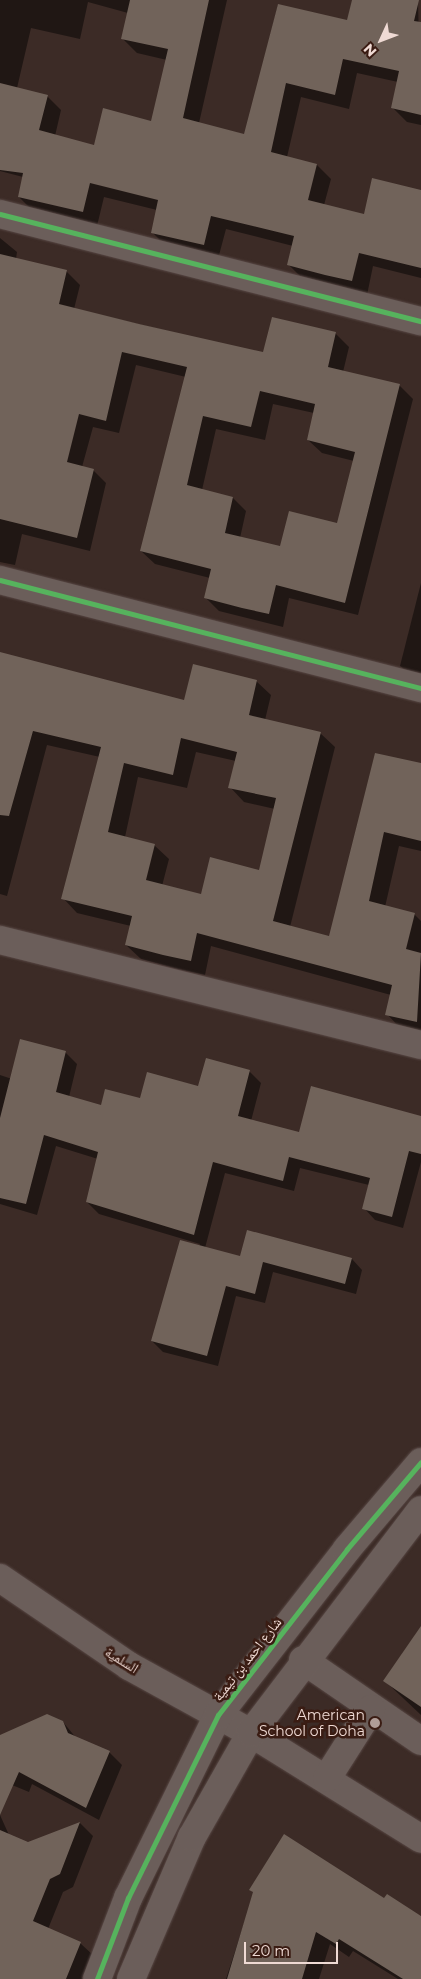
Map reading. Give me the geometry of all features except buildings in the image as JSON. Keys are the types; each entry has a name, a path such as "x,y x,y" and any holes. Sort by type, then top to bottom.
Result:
{"street":[{"path":"0,214 421,321"},
{"path":"0,580 421,688"},
{"path":"0,940 421,1045"},
{"name":"شارع احمد بن تيمية","path":"97,1979 128,1898 218,1715 347,1549 421,1462"},
{"path":"131,1979 192,1837 250,1733 303,1660 421,1510"},
{"name":"السلمية","path":"0,1578 129,1666 327,1778 421,1838"},
{"path":"303,1660 371,1709 421,1741"},
{"path":"327,1778 371,1709"}],"cycle path":[{"path":"0,214 421,321"},
{"path":"0,580 421,688"},
{"path":"97,1979 128,1898 218,1715 347,1549 421,1462"}],"place":[{"name":"American School of Doha","path":"375,1723"}]}
